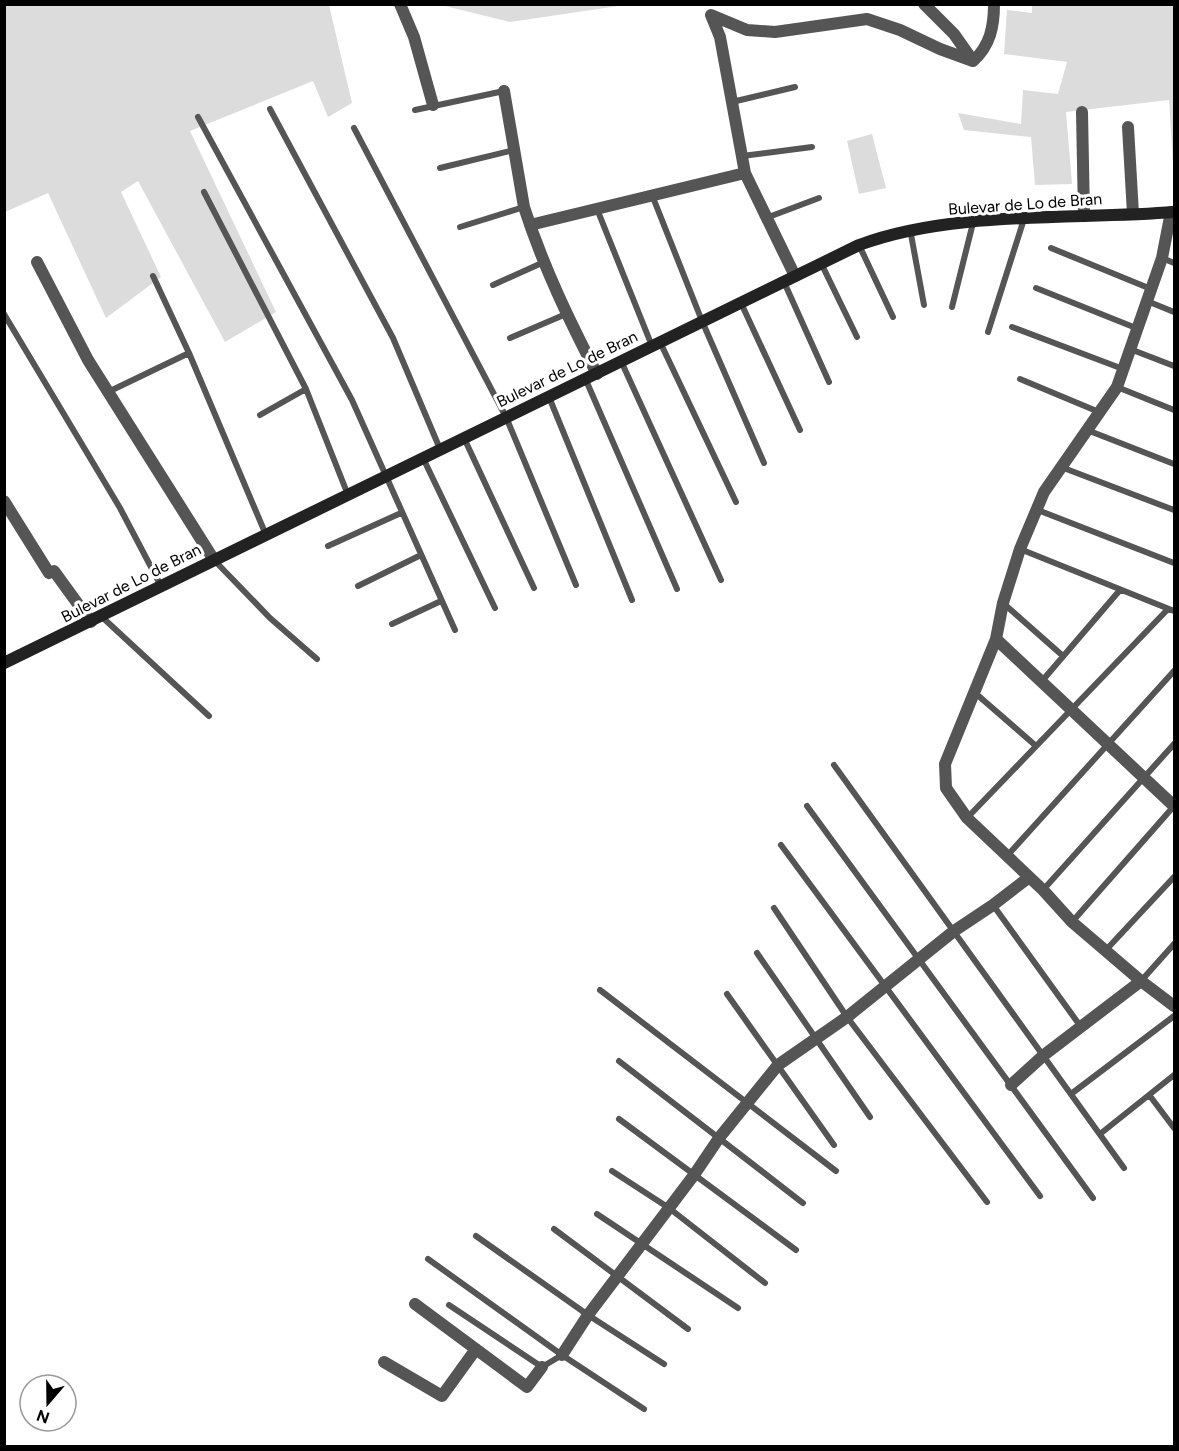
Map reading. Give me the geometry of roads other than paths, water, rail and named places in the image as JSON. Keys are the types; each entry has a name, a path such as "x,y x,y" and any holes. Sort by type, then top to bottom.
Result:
{"street":[{"path":"399,4 414,37 433,105"},
{"path":"924,4 954,34 973,62"},
{"path":"937,18 941,4"},
{"path":"973,62 984,52 994,25 994,4"},
{"path":"789,279 745,173 720,37 711,15 747,30 775,32 867,19 900,30 973,62"},
{"path":"504,91 524,207 591,376"},
{"path":"1082,112 1084,216"},
{"path":"1128,127 1133,214"},
{"path":"530,225 745,173"},
{"path":"1173,212 1162,258 1117,387 1061,467 1035,509 1003,603 996,639 945,764 946,788 967,818 1043,890 1072,922 1174,1006"},
{"name":"Bulevar de Lo de Bran","path":"4,663 162,588 214,560 859,245 910,229 1024,219 1173,212"},
{"path":"37,262 108,392 214,560"},
{"path":"4,501 49,573 54,572 96,619"},
{"path":"996,639 1174,806"},
{"path":"562,1355 588,1315 644,1243 719,1138 778,1065 847,1017 954,931 1028,878"},
{"path":"1011,1085 1044,1055 1141,981"},
{"path":"415,1304 527,1387 542,1367"},
{"path":"384,1362 442,1396 476,1349"}],"lane":[{"path":"732,102 795,87"},
{"path":"415,110 504,91"},
{"path":"270,110 393,338 440,450"},
{"path":"198,117 352,400 384,477 455,630"},
{"path":"354,128 506,417 576,585"},
{"path":"742,156 812,147"},
{"path":"440,168 514,150"},
{"path":"204,192 306,389 348,495"},
{"path":"652,195 702,321 764,463"},
{"path":"765,219 819,198"},
{"path":"460,226 524,207"},
{"path":"597,209 656,344 736,502"},
{"path":"988,332 1024,219"},
{"path":"952,307 974,223"},
{"path":"910,229 924,305"},
{"path":"859,245 893,317"},
{"path":"1051,248 1151,288"},
{"path":"1162,258 1174,263"},
{"path":"493,285 544,262"},
{"path":"820,263 857,337"},
{"path":"153,276 189,353 266,535"},
{"path":"789,279 829,382"},
{"path":"1036,288 1136,328"},
{"path":"1147,301 1174,312"},
{"path":"741,303 800,430"},
{"path":"4,314 120,508 162,588"},
{"path":"510,338 566,314"},
{"path":"1012,327 1123,369"},
{"path":"1130,349 1174,366"},
{"path":"108,392 189,353"},
{"path":"621,361 721,580"},
{"path":"591,376 677,589"},
{"path":"1020,379 1099,412"},
{"path":"1117,387 1174,410"},
{"path":"260,415 306,389"},
{"path":"549,397 632,600"},
{"path":"1087,430 1174,464"},
{"path":"464,438 534,588"},
{"path":"423,458 495,608"},
{"path":"1061,467 1174,510"},
{"path":"1035,509 1174,563"},
{"path":"328,546 401,513"},
{"path":"967,818 1071,709 1171,610 1020,549"},
{"path":"358,586 421,555"},
{"path":"214,560 270,618 317,659"},
{"path":"1042,681 1120,590"},
{"path":"392,624 441,601"},
{"path":"1003,603 1063,656"},
{"path":"96,619 209,716"},
{"path":"1007,857 1174,671"},
{"path":"974,692 1036,746"},
{"path":"1043,890 1174,744"},
{"path":"834,765 1124,1168"},
{"path":"807,806 1093,1198"},
{"path":"1072,922 1174,806"},
{"path":"781,845 1040,1196"},
{"path":"1105,951 1174,877"},
{"path":"993,905 1082,1028"},
{"path":"774,908 847,1017 987,1202"},
{"path":"1141,981 1174,945"},
{"path":"757,953 870,1117"},
{"path":"600,990 836,1171"},
{"path":"726,994 834,1145"},
{"path":"1071,1094 1174,1016"},
{"path":"619,1061 803,1203"},
{"path":"1100,1134 1174,1075"},
{"path":"1150,1096 1174,1128"},
{"path":"619,1119 796,1250"},
{"path":"612,1171 669,1208 765,1283"},
{"path":"597,1214 644,1243 738,1308"},
{"path":"554,1229 688,1329"},
{"path":"476,1236 588,1315 664,1364"},
{"path":"428,1259 562,1355 644,1408"},
{"path":"449,1305 542,1367 562,1355"}]}
